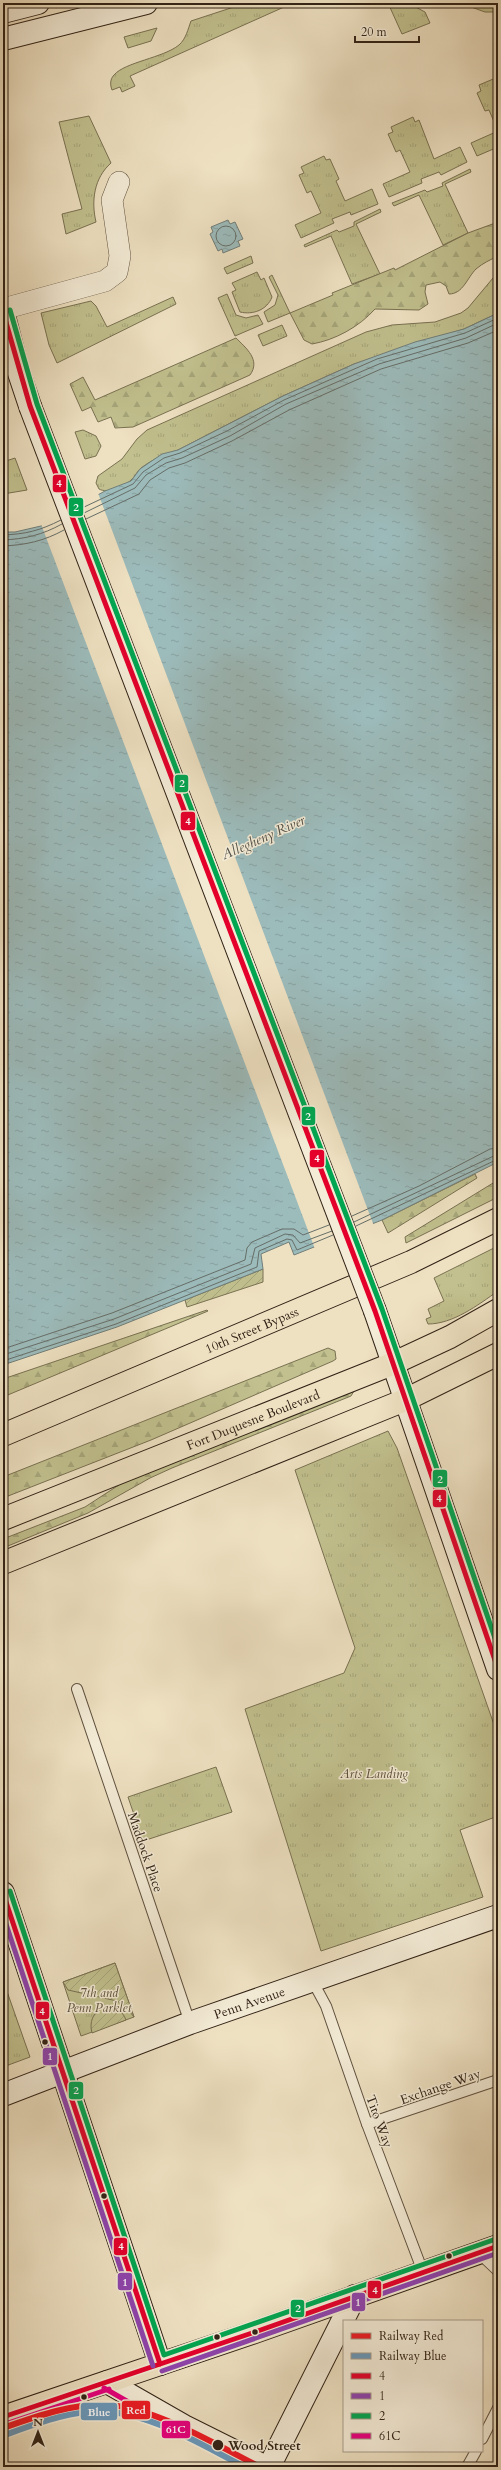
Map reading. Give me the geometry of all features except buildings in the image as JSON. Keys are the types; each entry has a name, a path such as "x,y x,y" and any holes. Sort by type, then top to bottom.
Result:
{"main road":[{"name":"10th Street Bypass","path":"3,1435 411,1262 498,1219"},
{"name":"Fort Duquesne Boulevard","path":"3,1519 392,1364 450,1337 498,1310"},
{"path":"3,1563 405,1400 498,1354"},
{"path":"3,2417 498,2246"}],"street":[{"path":"3,39 146,3"},
{"path":"3,309 99,283 117,272 120,256 112,200 119,182"},
{"path":"3,312 18,370 30,406 375,1311 498,1669"},
{"path":"3,1893 160,2364"},
{"name":"Penn Avenue","path":"3,2095 190,2023 498,1916"},
{"path":"269,2467 355,2296"},
{"path":"107,2382 184,2426 266,2467"}],"lane":[{"name":"Maddock Place","path":"77,1689 190,2023"},
{"name":"Tito Way","path":"312,1980 326,2006 367,2124 423,2272"},
{"name":"Exchange Way","path":"367,2124 498,2080"},
{"path":"478,2252 498,2271"},
{"path":"483,2437 498,2408"},
{"path":"467,2467 475,2452"}],"green space":[{"path":"246,3 293,3 130,76 135,86 122,92 120,87 112,90 111,80 119,71 135,63 164,53 179,45 185,37 191,21"},
{"path":"388,3 408,3 425,12 430,23 402,34"},
{"path":"460,3 498,3 498,12 485,12"},
{"path":"157,28 151,41 128,48 124,37"},
{"path":"498,77 498,131 489,110 485,111 477,93 481,91 479,85"},
{"path":"89,116 111,163 105,169 97,183 95,190 94,206 96,222 66,234 62,214 82,209 59,122"},
{"path":"413,117 415,122 419,120 434,159 460,147 467,162 441,175 439,172 421,179 422,183 389,197 383,184 410,172 400,150 396,152 388,134 393,132 391,127"},
{"path":"498,131 498,147 477,156 471,143"},
{"path":"324,156 326,160 330,159 339,179 336,181 345,201 372,189 378,204 351,215 350,212 332,219 334,223 301,238 295,225 321,213 311,191 307,193 299,175 304,173 301,167"},
{"path":"470,169 471,172 445,184 468,233 443,245 419,195 394,206 392,203 425,190 427,192 443,186 442,183"},
{"path":"380,209 381,212 356,224 380,274 352,284 331,236 305,247 304,245 337,230 339,232 354,226 354,222"},
{"path":"498,222 498,256 476,269 458,291 449,294 446,286 440,282 426,285 425,292 428,304 419,310 375,309 362,322 338,336 312,344 304,340 290,313 333,295 332,293 394,268 395,270 468,233"},
{"path":"251,256 253,263 227,274 224,268"},
{"path":"257,272 261,280 264,278 272,297 270,302 255,312 240,312 232,292 236,290 232,283"},
{"path":"498,272 498,313 464,329 354,364 283,396 178,450 155,459 141,468 128,483 120,487 107,491 99,489 96,483 98,476 122,459 137,439 147,430 366,332 392,325 435,322 461,313 468,308"},
{"path":"272,275 290,313 268,322 264,312 275,305 278,295 269,277"},
{"path":"227,294 236,315 246,318 258,315 263,324 235,336 218,298"},
{"path":"173,297 176,304 57,363 49,345 41,313 91,301 96,306 107,327"},
{"path":"282,325 287,336 263,346 258,335"},
{"path":"236,338 248,350 253,359 253,370 250,375 133,427 115,428 111,417 98,422 91,407 82,411 70,384 83,377 95,400"},
{"path":"83,430 96,436 101,446 96,456 85,459 75,432"},
{"path":"15,458 27,490 3,494 3,462"},
{"path":"475,1174 477,1178 388,1233 382,1220"},
{"path":"498,1180 498,1197 406,1243 405,1237"},
{"path":"498,1246 498,1291 465,1313 447,1321 428,1324 426,1319 431,1317 428,1309 444,1301 434,1278"},
{"path":"263,1269 263,1282 187,1307 185,1300"},
{"path":"207,1310 208,1311 3,1397 3,1379"},
{"path":"328,1348 335,1351 336,1359 333,1361 151,1440 3,1498 3,1477"},
{"path":"354,1391 351,1396 172,1468 150,1478 88,1513 3,1548 3,1539 85,1507 125,1481"},
{"name":"Arts Landing","path":"388,1431 397,1448 498,1736 498,1816 460,1830 483,1897 321,1951 245,1709 344,1673 355,1648 295,1470"},
{"path":"216,1767 232,1812 143,1841 128,1797"},
{"name":"7th and Penn Parklet","path":"115,1963 134,2017 81,2036 63,1982"},
{"path":"115,1963 134,2017 126,2007 117,2001 68,1990 63,1982"},
{"path":"3,1980 30,2057 3,2067"},
{"path":"102,2007 117,2009 122,2013 126,2020 92,2033 92,2018"}],"water":[{"path":"228,220 230,224 235,222 243,239 238,241 240,246 223,253 222,249 218,251 210,234 213,232 211,227"},
{"name":"Allegheny River","path":"498,313 498,1162 382,1220 294,1255 289,1242 261,1254 263,1269 117,1327 3,1365 3,532 15,532 41,526 105,491 131,481 140,469 162,454 178,450 283,396 354,364 415,342 464,329"}],"pier":[{"path":"98,493 374,1226 315,1249 41,524"}],"rail line":[{"name":"Red","path":"3,2428 55,2411 82,2406 109,2405 147,2413 166,2420 260,2467"},
{"name":"Blue","path":"5,2435 69,2415 96,2412 126,2414 161,2425 179,2433 245,2467"}],"transit line":[{"name":"2","path":"10,310 37,404 382,1309 498,1647"},
{"name":"4","path":"3,312 30,406 375,1311 498,1669"},
{"name":"2","path":"10,1891 164,2355 496,2239"},
{"name":"4","path":"3,1893 160,2364"},
{"name":"1","path":"3,1915 153,2366"},
{"name":"4","path":"3,2417 255,2332 498,2246"},
{"name":"1","path":"162,2371 498,2253"},
{"name":"61C","path":"104,2388 181,2432 250,2467"},
{"name":"61C","path":"5,2424 109,2389"}],"place":[{"name":"Wood Street","path":"218,2445"}]}
